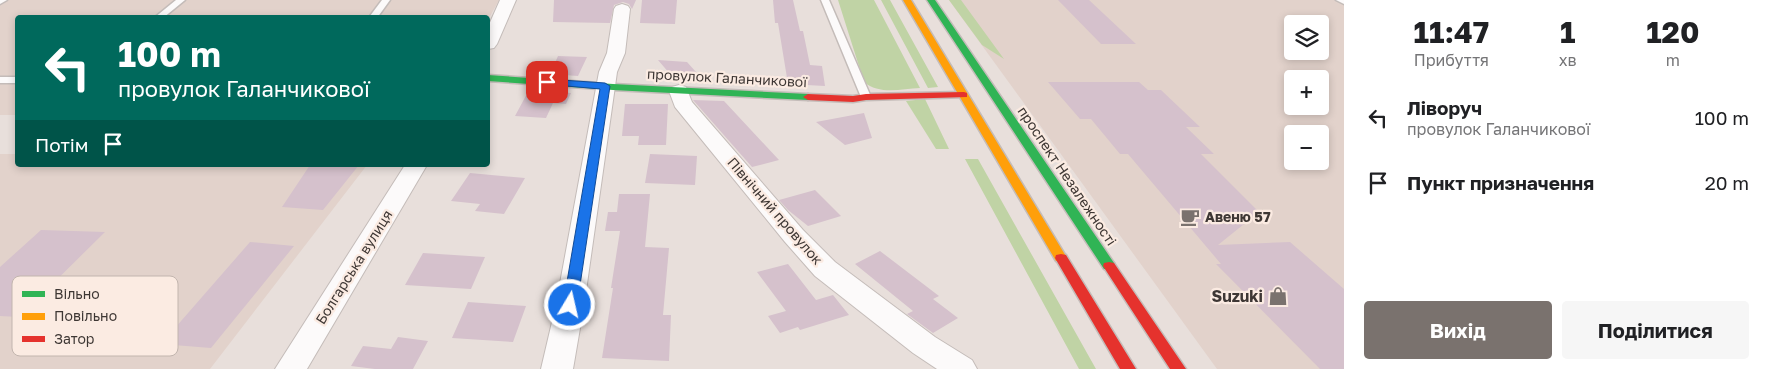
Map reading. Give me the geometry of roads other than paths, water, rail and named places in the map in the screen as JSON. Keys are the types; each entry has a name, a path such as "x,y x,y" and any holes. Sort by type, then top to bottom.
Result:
{"main road":[{"path":"907,0 1128,369"},
{"name":"проспект Незалежності","path":"931,0 1178,369"},
{"name":"провулок Галанчикової","path":"490,78 679,91 853,99 866,97 964,95"}],"street":[{"path":"490,40 508,0"},
{"path":"557,369 570,305 605,86 608,72 616,53 622,9"},
{"name":"Північний провулок","path":"679,91 682,103 794,236 825,269 924,345 961,369"},
{"name":"Болгарська вулиця","path":"291,369 415,167"}],"lane":[{"path":"162,15 181,0"},
{"path":"375,15 386,0"},
{"path":"825,0 866,97"},
{"path":"1340,0 1344,2"},
{"path":"0,80 15,80"}],"place":[{"name":"Авеню 57","path":"1190,217"},
{"name":"Suzuki","path":"1278,296"}]}
